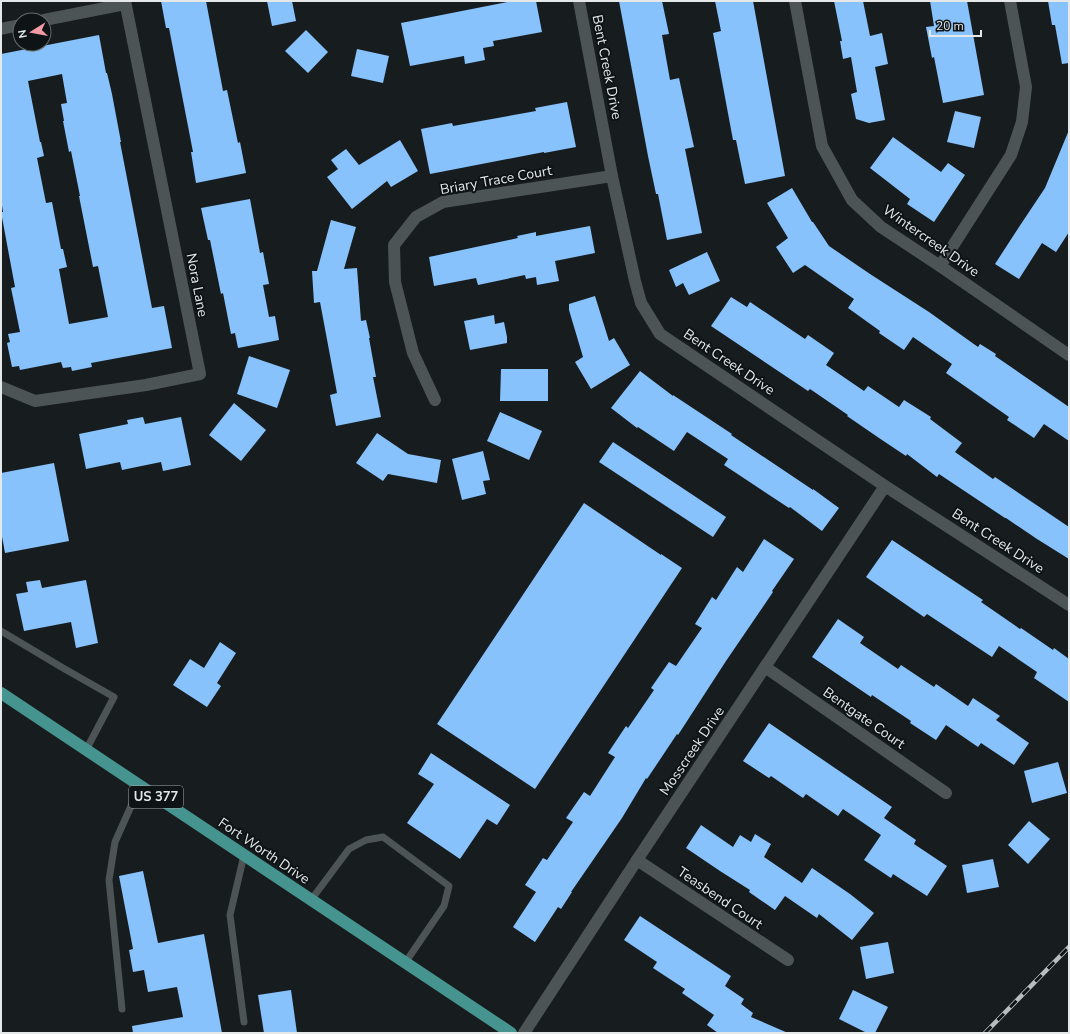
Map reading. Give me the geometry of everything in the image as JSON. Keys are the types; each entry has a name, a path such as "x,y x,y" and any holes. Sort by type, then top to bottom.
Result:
{"main road":[{"name":"Fort Worth Drive","path":"1,693 511,1033"}],"street":[{"name":"Bent Creek Drive","path":"579,1 612,176 635,281 641,303 660,334 885,486 1069,605"},
{"name":"Wintercreek Drive","path":"795,1 822,146 852,200 881,227 1069,355"},
{"path":"940,266 1011,156 1022,122 1026,87 1010,1"},
{"path":"52,18 125,2"},
{"name":"Nora Lane","path":"1,387 35,401 146,385 200,374 125,2"},
{"path":"1,29 12,27"},
{"name":"Briary Trace Court","path":"435,400 413,353 395,282 394,245 416,218 443,202 612,176"},
{"name":"Mosscreek Drive","path":"524,1033 885,486"},
{"name":"Bentgate Court","path":"765,667 946,793"},
{"name":"Teasbend Court","path":"637,860 788,960"}],"lane":[{"path":"1,631 114,697 86,750"},
{"path":"122,1009 109,880 114,842 140,786"},
{"path":"311,900 349,849 366,840 383,837 450,886 444,906 405,963"},
{"path":"244,855 230,915 244,1022"}],"building":[{"path":"161,1 206,1 223,91 227,90 246,173 196,183 191,152 193,152 169,28 166,28"},
{"path":"267,1 292,1 296,21 272,26"},
{"path":"512,1 536,1 542,32 493,41 494,46 483,48 485,60 465,64 464,56 410,66 401,23"},
{"path":"619,1 662,1 669,34 662,35 670,80 679,78 694,147 685,149 702,233 667,240 658,194 656,194 648,156"},
{"path":"715,1 753,1 785,176 745,184 736,140 733,140 713,33 721,31"},
{"path":"834,1 863,1 870,36 882,33 888,64 875,67 885,120 869,123 856,119 851,94 857,92 851,57 843,59 840,41 842,41"},
{"path":"930,1 967,1 984,95 943,103 934,57 932,58 926,27 934,26"},
{"path":"1048,1 1069,1 1069,63 1062,64 1055,25 1052,25"},
{"path":"306,30 328,52 308,73 285,51"},
{"path":"99,35 106,73 112,94 152,308 164,306 172,348 91,363 92,367 72,371 71,367 63,368 61,362 20,370 19,366 12,367 7,343 10,342 8,334 20,332 11,288 15,287 1,212 3,212 1,199 1,54 12,52 52,52 52,44","holes":["62,74 67,103 61,104 69,152 71,151 93,267 98,266 108,317 69,324 59,269 67,267 63,249 61,249 52,202 46,203 37,158 44,156 28,81"]},
{"path":"357,49 389,56 383,83 351,76"},
{"path":"567,102 576,147 430,174 421,129 452,123 453,126 536,111 535,108"},
{"path":"955,111 981,117 974,148 947,142"},
{"path":"1069,130 1069,232 1056,252 1042,243 1019,279 995,264 1045,188"},
{"path":"893,137 941,172 948,163 965,175 934,222 907,204 910,199 870,168"},
{"path":"400,140 418,171 391,187 387,181 352,209 327,177 338,169 331,160 346,149 359,165"},
{"path":"792,188 812,222 829,246 929,312 978,347 980,344 996,354 995,356 1069,407 1069,441 1044,424 1034,438 1007,420 1009,417 946,373 952,364 913,337 904,350 879,333 880,331 848,308 854,299 805,265 793,273 776,247 788,238 767,203"},
{"path":"250,199 260,253 263,252 269,284 263,285 269,317 275,316 279,340 238,348 235,333 231,334 223,293 221,294 210,240 208,240 201,208"},
{"path":"331,220 356,227 344,269 357,268 361,321 366,320 370,338 376,377 373,377 381,417 336,426 330,395 337,393 320,302 314,303 312,271 317,271"},
{"path":"590,226 595,253 555,261 559,281 537,285 536,277 526,279 525,275 478,285 476,278 434,286 429,257 518,238 517,236 536,232 536,236"},
{"path":"707,252 720,281 689,295 683,283 676,287 669,270"},
{"path":"595,296 609,341 614,338 630,365 591,389 575,362 583,357 569,310 569,304"},
{"path":"731,297 747,307 750,302 805,339 808,335 834,353 826,365 864,391 868,386 899,407 904,400 931,417 930,419 962,443 955,452 993,479 995,477 1069,527 1069,559 939,474 937,477 907,454 906,456 879,438 810,389 808,391 711,326"},
{"path":"494,315 495,324 504,322 507,343 470,350 464,321"},
{"path":"249,356 290,370 277,408 237,394"},
{"path":"501,369 548,369 548,401 500,401"},
{"path":"640,371 673,396 732,434 731,435 839,508 822,531 790,507 789,508 724,465 728,459 687,432 674,451 638,427 637,428 611,408"},
{"path":"234,403 266,430 241,461 209,435"},
{"path":"500,412 542,431 529,460 487,441"},
{"path":"143,417 145,424 181,417 191,465 163,471 161,462 122,470 120,462 86,469 79,434 128,424 127,420"},
{"path":"377,433 408,454 441,460 437,483 388,474 383,481 356,463"},
{"path":"613,442 726,517 713,537 599,462"},
{"path":"483,451 490,480 483,481 486,494 462,500 452,459"},
{"path":"54,463 69,541 5,553 1,531 1,473"},
{"path":"584,503 682,568 535,789 437,724"},
{"path":"764,539 794,559 678,735 677,734 647,779 646,778 622,818 561,909 558,907 535,942 513,927 536,892 525,885 543,858 547,860 573,822 566,818 584,792 590,796 615,757 608,753 626,726 628,728 654,690 651,688 669,662 676,666 702,628 695,624 712,597 716,600 737,567 743,572"},
{"path":"892,540 983,600 981,602 1020,629 1021,628 1053,650 1054,648 1069,659 1069,702 1034,678 1037,672 999,646 992,657 927,614 924,617 866,577"},
{"path":"40,580 42,588 86,580 98,643 76,648 71,622 24,631 16,594 28,592 26,582"},
{"path":"838,619 864,637 860,643 898,669 901,665 934,687 936,684 968,706 973,698 1000,716 996,720 1029,743 1014,765 981,743 978,747 946,725 936,740 910,723 911,721 872,695 871,697 812,657"},
{"path":"220,642 236,653 217,683 221,686 207,707 173,685 190,659 204,668"},
{"path":"769,723 892,807 884,818 916,840 914,844 947,866 927,896 893,874 891,878 864,860 881,835 843,809 838,816 806,794 803,798 771,776 769,778 743,761"},
{"path":"431,753 510,805 497,825 487,819 460,859 407,823 434,784 418,774"},
{"path":"1058,762 1067,793 1032,803 1024,771"},
{"path":"1029,821 1050,839 1028,864 1008,845"},
{"path":"701,825 733,847 740,835 751,842 755,834 771,844 764,857 802,883 812,868 850,894 874,913 852,940 819,914 817,918 785,896 775,910 749,892 750,890 686,848"},
{"path":"993,859 999,887 967,893 962,865"},
{"path":"143,871 158,943 204,934 222,1033 133,1033 132,1026 183,1017 177,987 148,992 144,970 133,972 129,950 133,949 119,876"},
{"path":"640,916 731,976 725,986 744,999 741,1004 753,1013 751,1017 788,1033 718,1033 707,1025 714,1015 682,993 685,989 653,968 657,962 624,940"},
{"path":"888,942 894,973 866,979 860,947"},
{"path":"291,990 297,1033 264,1033 258,995"},
{"path":"853,990 888,1007 875,1033 867,1033 839,1019"}],"railway":[{"path":"985,1033 1069,947"}]}
